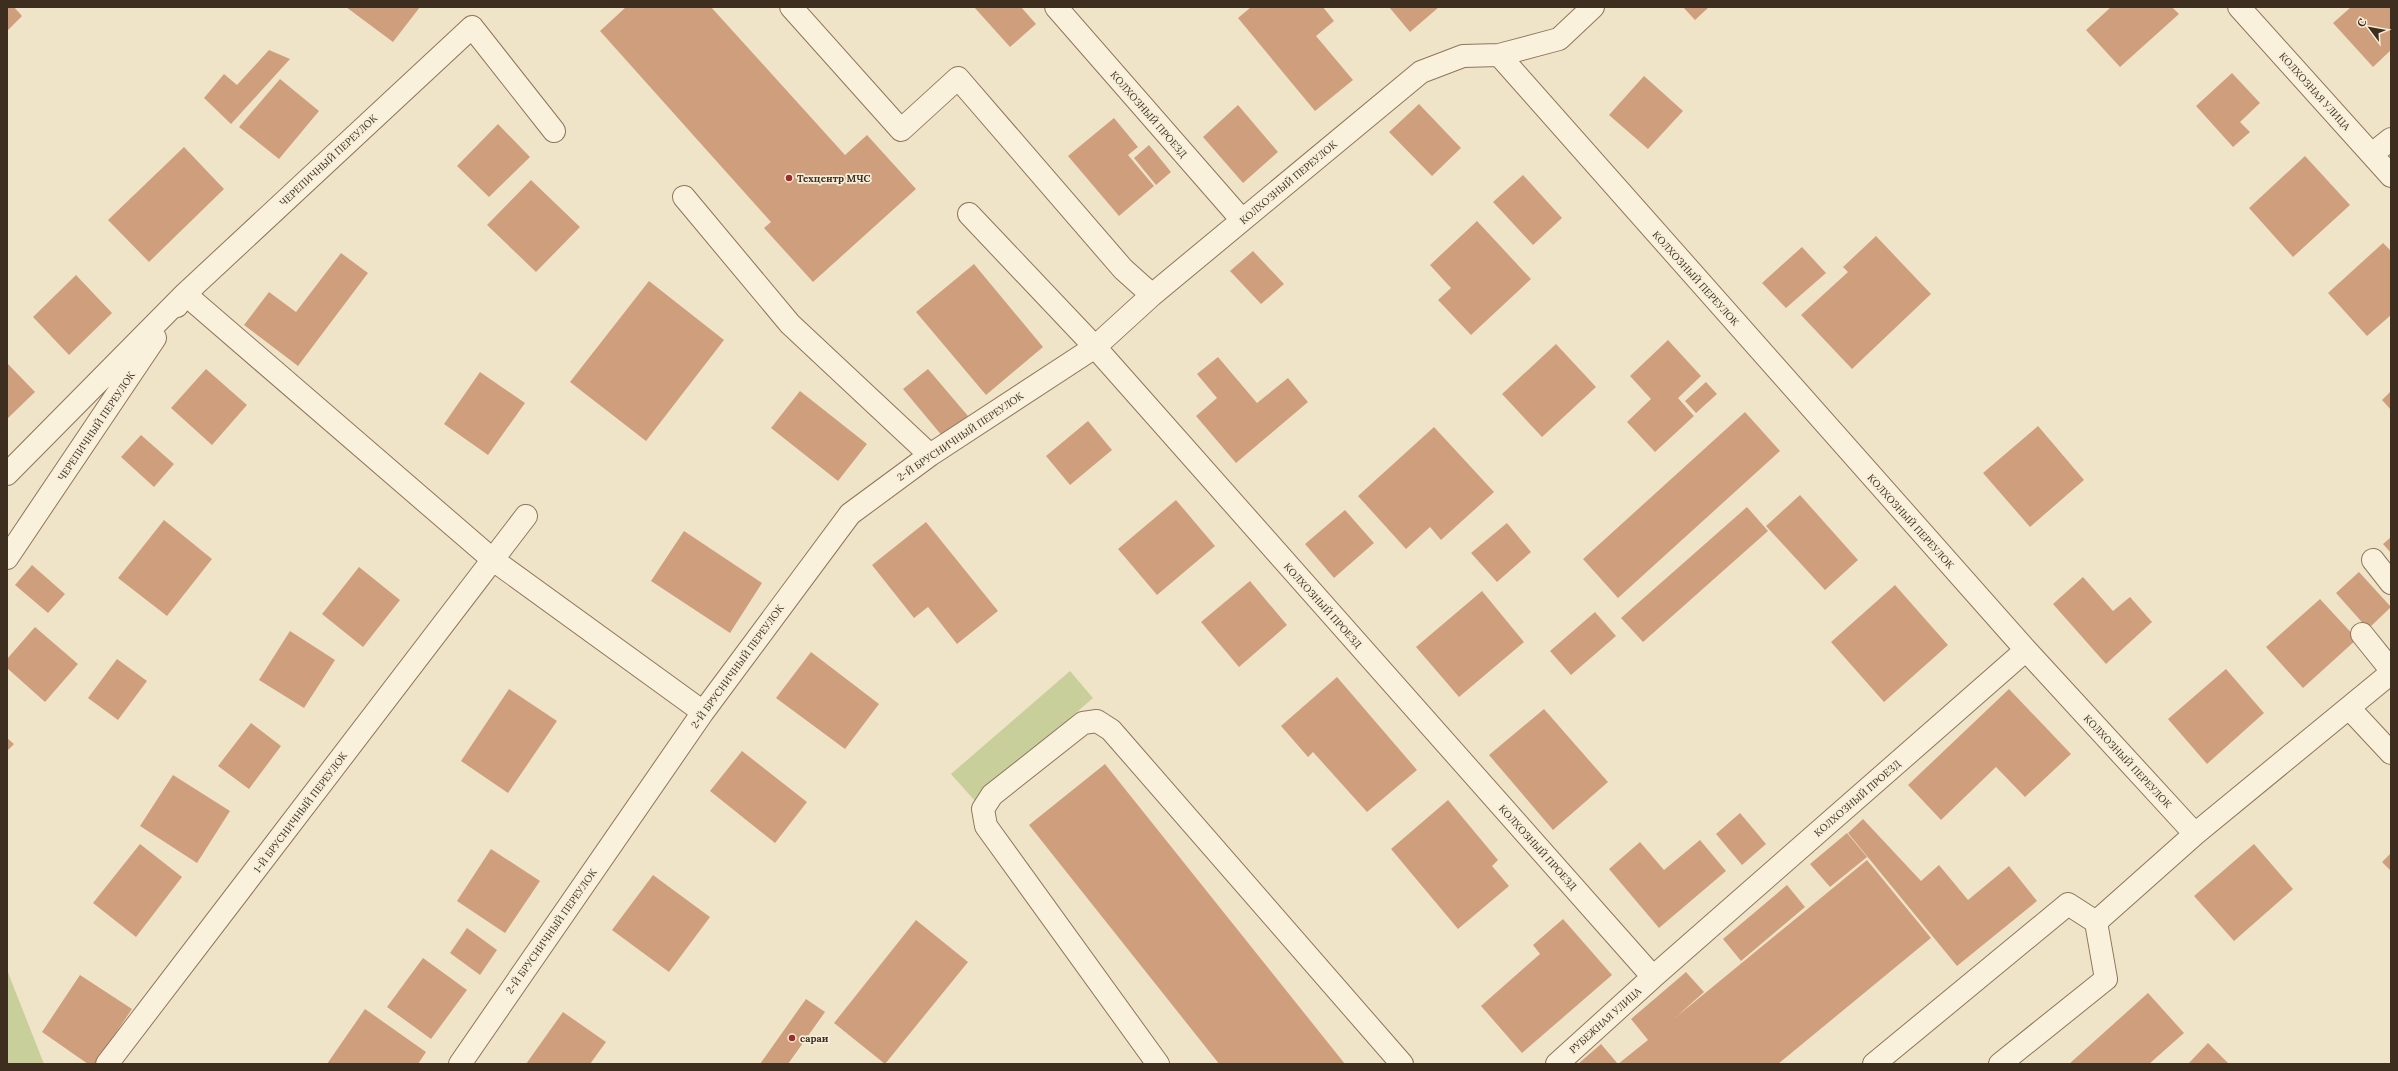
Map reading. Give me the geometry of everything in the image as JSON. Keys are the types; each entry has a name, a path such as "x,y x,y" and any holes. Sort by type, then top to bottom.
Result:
{"street":[{"path":"791,7 901,130 958,78 1123,269 1152,295"},
{"name":"КОЛХОЗНЫЙ ПРОЕЗД","path":"1056,7 1242,220"},
{"name":"КОЛХОЗНЫЙ ПЕРЕУЛОК","path":"1095,347 1152,295 1421,72 1463,56 1499,55 1559,39 1593,7"},
{"name":"КОЛХОЗНАЯ УЛИЦА","path":"2239,7 2391,176"},
{"name":"ЧЕРЕПИЧНЫЙ ПЕРЕУЛОК","path":"7,474 185,294 472,27 554,131"},
{"name":"КОЛХОЗНЫЙ ПЕРЕУЛОК","path":"1499,55 2026,650 2195,834"},
{"path":"2372,154 2391,139"},
{"path":"684,196 790,324 930,455"},
{"name":"КОЛХОЗНЫЙ ПРОЕЗД","path":"969,214 1095,347 1653,977 2026,650"},
{"path":"185,294 492,559 703,712"},
{"name":"ЧЕРЕПИЧНЫЙ ПЕРЕУЛОК","path":"7,558 185,294"},
{"name":"2-Й БРУСНИЧНЫЙ ПЕРЕУЛОК","path":"460,1064 703,712 850,514 930,455 1095,347"},
{"name":"1-Й БРУСНИЧНЫЙ ПЕРЕУЛОК","path":"108,1064 526,516"},
{"path":"2373,560 2391,583"},
{"path":"2362,634 2391,670"},
{"path":"2096,922 2195,834 2391,673"},
{"path":"2349,708 2391,753"},
{"path":"1158,1064 986,826 983,809 992,795 1083,723 1097,721 1111,730 1402,1064"},
{"path":"1874,1064 2068,904 2096,922 2106,979 2000,1064"},
{"name":"РУБЕЖНАЯ УЛИЦА","path":"1558,1064 1653,977"}],"green space":[{"path":"1070,671 1093,698 975,801 951,774"},
{"path":"7,970 44,1064 7,1064"}],"building":[{"path":"7,7 14,7 22,16 7,31"},
{"path":"346,7 420,7 393,42"},
{"path":"626,7 711,7 845,155 867,135 916,189 813,282 764,228 771,222 600,31"},
{"path":"974,7 1021,7 1036,24 1010,47"},
{"path":"1251,7 1323,7 1334,21 1316,36 1353,80 1315,111 1238,18"},
{"path":"1389,7 1439,7 1410,32"},
{"path":"1683,7 1709,7 1695,20"},
{"path":"2111,7 2172,7 2179,14 2120,67 2086,30"},
{"path":"2351,7 2391,7 2391,50 2373,67 2333,23"},
{"path":"269,50 290,59 231,124 204,98 224,74 237,85"},
{"path":"2232,73 2260,103 2240,122 2250,132 2233,147 2196,106"},
{"path":"1644,76 1683,111 1648,149 1609,115"},
{"path":"280,79 319,111 279,159 239,127"},
{"path":"1419,104 1461,148 1432,176 1389,132"},
{"path":"1238,105 1278,152 1243,183 1203,137"},
{"path":"1114,118 1138,147 1128,155 1154,186 1119,216 1068,156"},
{"path":"498,124 530,157 489,197 457,166"},
{"path":"1149,145 1171,172 1156,185 1134,158"},
{"path":"184,147 224,189 149,262 108,220"},
{"path":"2305,156 2350,205 2293,257 2249,208"},
{"path":"1523,175 1562,218 1533,245 1493,202"},
{"path":"531,180 580,227 536,272 487,225"},
{"path":"1477,221 1531,279 1471,335 1438,300 1451,288 1430,265"},
{"path":"1876,236 1931,294 1852,369 1801,315 1848,272 1843,267"},
{"path":"2383,243 2391,251 2391,315 2367,336 2328,293"},
{"path":"1802,247 1826,273 1786,308 1762,283"},
{"path":"1253,251 1284,284 1261,304 1230,271"},
{"path":"341,253 368,273 298,366 244,325 269,292 296,312"},
{"path":"974,264 1043,347 986,395 916,312"},
{"path":"76,275 112,313 69,355 33,317"},
{"path":"649,281 724,340 646,441 570,382"},
{"path":"1668,340 1701,376 1678,398 1694,416 1655,452 1627,422 1651,399 1630,376"},
{"path":"1556,344 1596,387 1542,437 1502,394"},
{"path":"1218,357 1257,403 1288,378 1308,402 1236,463 1196,416 1217,398 1197,374"},
{"path":"7,363 35,392 7,419"},
{"path":"206,369 247,405 212,445 171,408"},
{"path":"928,369 968,416 943,437 903,389"},
{"path":"480,372 525,403 488,455 444,424"},
{"path":"1706,382 1717,394 1696,413 1685,401"},
{"path":"800,391 867,444 838,481 771,428"},
{"path":"2391,391 2391,410 2382,400"},
{"path":"1745,412 1780,451 1618,598 1583,559"},
{"path":"1088,421 1112,450 1070,485 1046,456"},
{"path":"2038,426 2084,480 2030,527 1983,473"},
{"path":"1434,427 1494,492 1441,540 1430,527 1406,549 1358,496"},
{"path":"141,435 174,464 154,487 121,457"},
{"path":"1800,495 1858,560 1825,590 1766,526"},
{"path":"1176,500 1215,546 1157,595 1118,549"},
{"path":"1747,507 1768,531 1643,642 1621,618"},
{"path":"1345,510 1374,543 1334,578 1305,544"},
{"path":"164,520 212,559 167,616 118,578"},
{"path":"926,522 998,611 957,644 928,607 914,618 872,565"},
{"path":"1507,523 1531,552 1497,582 1471,553"},
{"path":"684,531 762,583 730,633 651,581"},
{"path":"2391,537 2391,553 2383,544"},
{"path":"32,565 65,594 48,613 15,585"},
{"path":"359,567 400,600 363,647 322,614"},
{"path":"2359,572 2391,607 2368,629 2336,593"},
{"path":"2083,577 2113,611 2130,597 2152,622 2106,664 2053,604"},
{"path":"1250,581 1287,625 1239,667 1201,622"},
{"path":"1895,585 1948,645 1884,702 1831,642"},
{"path":"1482,591 1524,642 1459,697 1416,647"},
{"path":"2320,599 2357,639 2303,688 2266,647"},
{"path":"1595,612 1616,636 1571,675 1550,651"},
{"path":"35,627 78,664 45,702 7,668 7,659"},
{"path":"290,631 335,660 304,708 259,680"},
{"path":"811,652 879,704 845,749 776,698"},
{"path":"117,659 147,681 118,720 88,698"},
{"path":"2226,669 2264,713 2207,764 2168,719"},
{"path":"1337,677 1417,770 1367,812 1313,752 1308,757 1281,726"},
{"path":"509,689 557,721 508,793 461,761"},
{"path":"2009,689 2071,754 2025,797 1996,767 1941,820 1908,785"},
{"path":"1544,709 1608,782 1553,830 1489,755"},
{"path":"251,723 281,746 249,789 218,766"},
{"path":"7,738 14,744 7,751"},
{"path":"742,751 807,802 775,843 710,791"},
{"path":"1105,764 1345,1064 1219,1064 1029,825"},
{"path":"173,775 230,811 197,863 140,826"},
{"path":"1448,800 1498,860 1492,866 1509,886 1458,929 1391,849"},
{"path":"1740,813 1766,844 1742,865 1716,834"},
{"path":"1863,819 1921,881 1939,865 1968,900 2009,866 2037,901 1957,966 1848,833"},
{"path":"1847,833 1867,857 1830,887 1810,864"},
{"path":"1700,840 1726,871 1659,928 1609,869 1640,842 1664,870"},
{"path":"140,844 182,877 136,937 93,903"},
{"path":"2254,844 2293,889 2234,941 2194,896"},
{"path":"491,849 540,881 505,933 457,901"},
{"path":"2391,853 2391,871 2382,862"},
{"path":"1867,860 1931,938 1778,1064 1618,1064 1648,1040 1631,1019 1686,972 1704,992 1676,1017"},
{"path":"653,875 710,917 669,972 612,930"},
{"path":"1787,885 1805,907 1741,961 1723,939"},
{"path":"1563,919 1612,975 1522,1053 1481,1006 1540,954 1533,945"},
{"path":"916,920 968,962 885,1064 834,1023"},
{"path":"467,928 497,950 480,975 450,953"},
{"path":"423,958 467,990 431,1039 387,1007"},
{"path":"80,975 132,1009 95,1064 88,1064 42,1032"},
{"path":"2148,993 2184,1033 2149,1064 2069,1064"},
{"name":"сараи","path":"806,999 825,1012 788,1064 760,1064"},
{"path":"365,1009 426,1052 418,1064 327,1064"},
{"path":"563,1012 606,1042 590,1064 526,1064"},
{"path":"2208,1043 2229,1064 2188,1064"},
{"path":"1601,1044 1618,1064 1578,1064"}],"place":[{"name":"Техцентр МЧС","path":"789,178"},
{"name":"сараи","path":"792,1038"}]}
